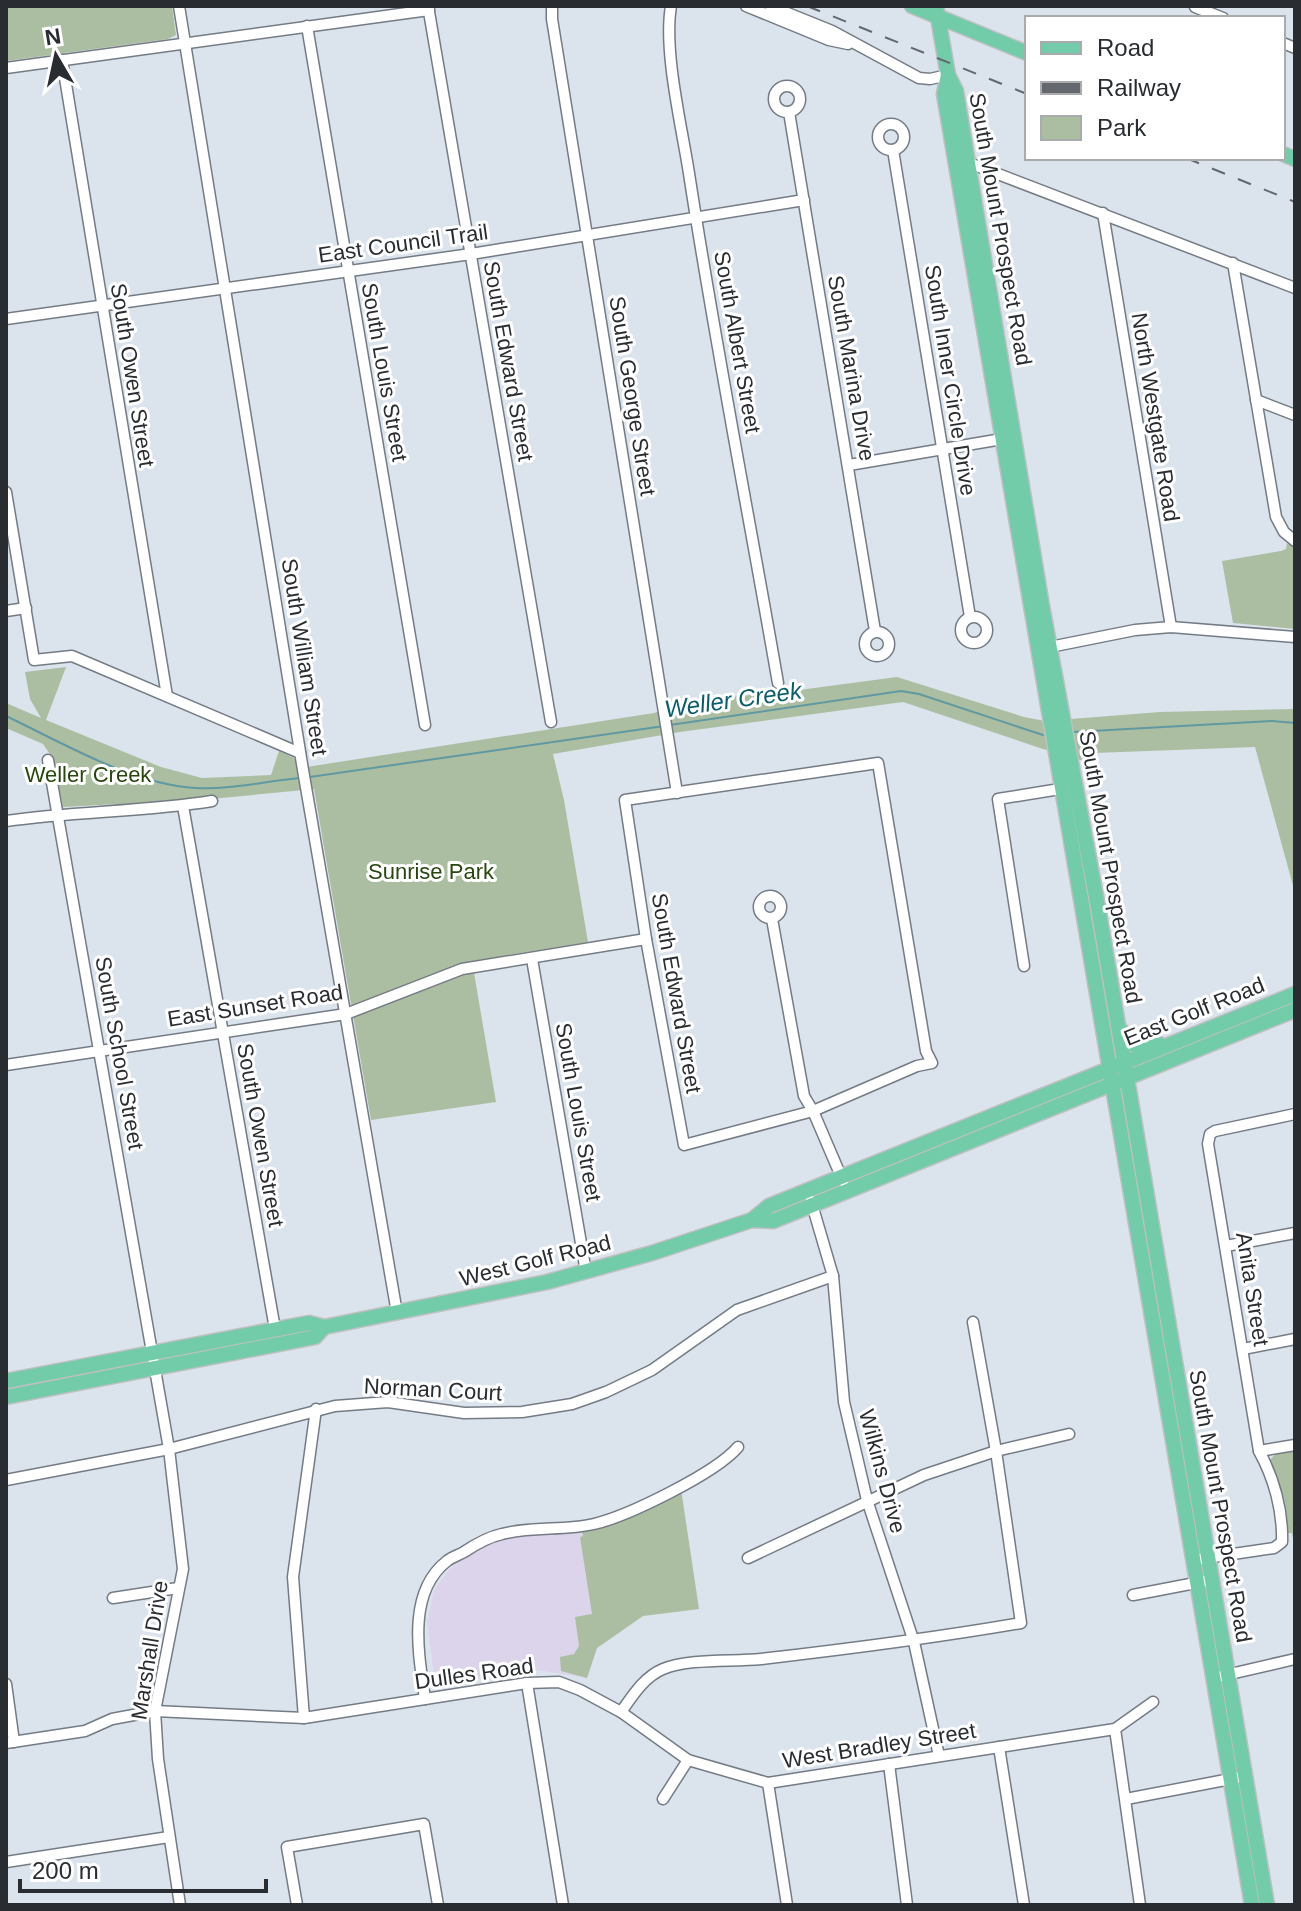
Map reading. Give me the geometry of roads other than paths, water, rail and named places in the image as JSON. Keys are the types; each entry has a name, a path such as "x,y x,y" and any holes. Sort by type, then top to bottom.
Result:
{"main road":[{"path":"912,6 937,12 1025,52"},
{"name":"South Mount Prospect Road","path":"937,12 948,75 956,91 963,161 1068,788 1111,1085 1220,1676 1230,1779 1252,1905"},
{"name":"South Mount Prospect Road","path":"948,75 944,94 963,161"},
{"name":"South Mount Prospect Road","path":"1068,788 1118,1024 1200,1559"},
{"name":"East Golf Road","path":"1109,1070 1295,994"},
{"name":"East Golf Road","path":"1111,1085 1294,1010"},
{"path":"1118,1024 1129,1042 1140,1046 1183,1039"},
{"name":"West Golf Road","path":"845,1185 1109,1070"},
{"path":"1138,1149 1137,1087 1146,1071"},
{"name":"West Golf Road","path":"6,1397 275,1329 309,1323 324,1327 586,1272 752,1220 769,1206 810,1199 1111,1085"},
{"path":"1082,1097 1101,1100 1117,1116"},
{"name":"West Golf Road","path":"6,1381 315,1337 324,1327"},
{"name":"South Mount Prospect Road","path":"1220,1676 1246,1776 1267,1905"}],"street":[{"name":"South William Street","path":"179,6 300,753 397,1313"},
{"name":"South George Street","path":"552,6 677,793"},
{"name":"South Albert Street","path":"671,6 671,54 696,218 778,683"},
{"path":"746,6 829,40 862,48"},
{"path":"770,6 832,31 944,94"},
{"path":"1195,6 1218,16"},
{"path":"6,68 428,8"},
{"name":"South Edward Street","path":"428,8 551,722"},
{"name":"South Louis Street","path":"307,26 425,725"},
{"name":"South Owen Street","path":"62,60 167,696"},
{"path":"919,78 948,75"},
{"name":"South Marina Drive","path":"789,112 875,631"},
{"name":"South Inner Circle Drive","path":"893,150 970,617"},
{"path":"963,161 1295,288"},
{"name":"East Council Trail","path":"6,319 587,237 804,200"},
{"name":"North Westgate Road","path":"1103,213 1171,627"},
{"path":"1233,263 1276,517 1284,532 1295,541"},
{"path":"1256,400 1295,415"},
{"path":"849,465 1009,438"},
{"path":"6,492 34,660 72,656 300,753"},
{"path":"6,611 26,608"},
{"path":"1044,648 1135,630 1171,627 1295,637"},
{"name":"South School Street","path":"48,760 152,1361"},
{"path":"677,793 878,763 926,1051 932,1063 917,1066 813,1111"},
{"path":"1024,966 998,799 1068,788"},
{"name":"South Edward Street","path":"677,793 625,800 646,939 684,1145 813,1111"},
{"path":"6,821 58,813 183,806 212,801"},
{"name":"South Owen Street","path":"183,806 275,1329"},
{"path":"772,919 804,1096 845,1185"},
{"name":"East Sunset Road","path":"6,1065 346,1014 462,969 646,939"},
{"name":"South Louis Street","path":"532,959 586,1272"},
{"path":"1294,1010 1295,1017"},
{"name":"Anita Street","path":"1200,1559 1274,1548 1282,1542 1272,1474 1259,1451 1208,1144 1210,1134 1295,1114"},
{"name":"Wilkins Drive","path":"810,1199 833,1276 844,1402 867,1500 914,1642 939,1756"},
{"path":"1226,1246 1295,1233"},
{"name":"Norman Court","path":"6,1480 169,1449 316,1409 388,1402 464,1413 507,1413 572,1404 652,1370 737,1310 833,1276"},
{"path":"621,1712 639,1686 663,1669 674,1666 914,1642 1021,1623 973,1322"},
{"path":"1243,1349 1295,1339"},
{"name":"Marshall Drive","path":"152,1361 169,1449 183,1569 155,1711 158,1759 180,1905"},
{"path":"304,1718 293,1577 316,1409"},
{"path":"748,1558 924,1475 996,1451 1069,1434"},
{"path":"1259,1451 1295,1445"},
{"path":"425,1699 419,1653 421,1603 446,1561 480,1541 503,1533 594,1524 656,1500 729,1458 738,1447"},
{"path":"1133,1595 1204,1581"},
{"path":"113,1598 178,1588"},
{"path":"1220,1676 1295,1659"},
{"name":"Dulles Road","path":"10,1742 85,1731 112,1719 155,1711 304,1718 527,1683 559,1682 621,1712"},
{"path":"527,1683 563,1905"},
{"path":"6,1684 10,1742"},
{"name":"West Bradley Street","path":"621,1712 688,1760 768,1783 1115,1729 1153,1702"},
{"path":"1115,1729 1140,1905"},
{"path":"999,1747 1024,1905"},
{"path":"663,1799 688,1760"},
{"path":"889,1764 907,1905"},
{"path":"1126,1799 1246,1776"},
{"path":"768,1783 787,1905"},
{"path":"297,1905 287,1847 424,1824 438,1905"},
{"path":"6,1862 169,1837"}],"waterway":[{"name":"Weller Creek","path":"670,725 901,691 919,694 1043,735"},
{"name":"Weller Creek","path":"6,716 98,761 171,785 221,788 300,778"},
{"name":"Weller Creek","path":"1073,732 1272,721 1295,723"},
{"name":"Weller Creek","path":"310,777 664,726"}],"railway":[{"path":"807,6 1025,93"},
{"path":"1191,160 1295,202"}],"park label":[{"name":"Sunrise Park","path":"431,871"}]}
